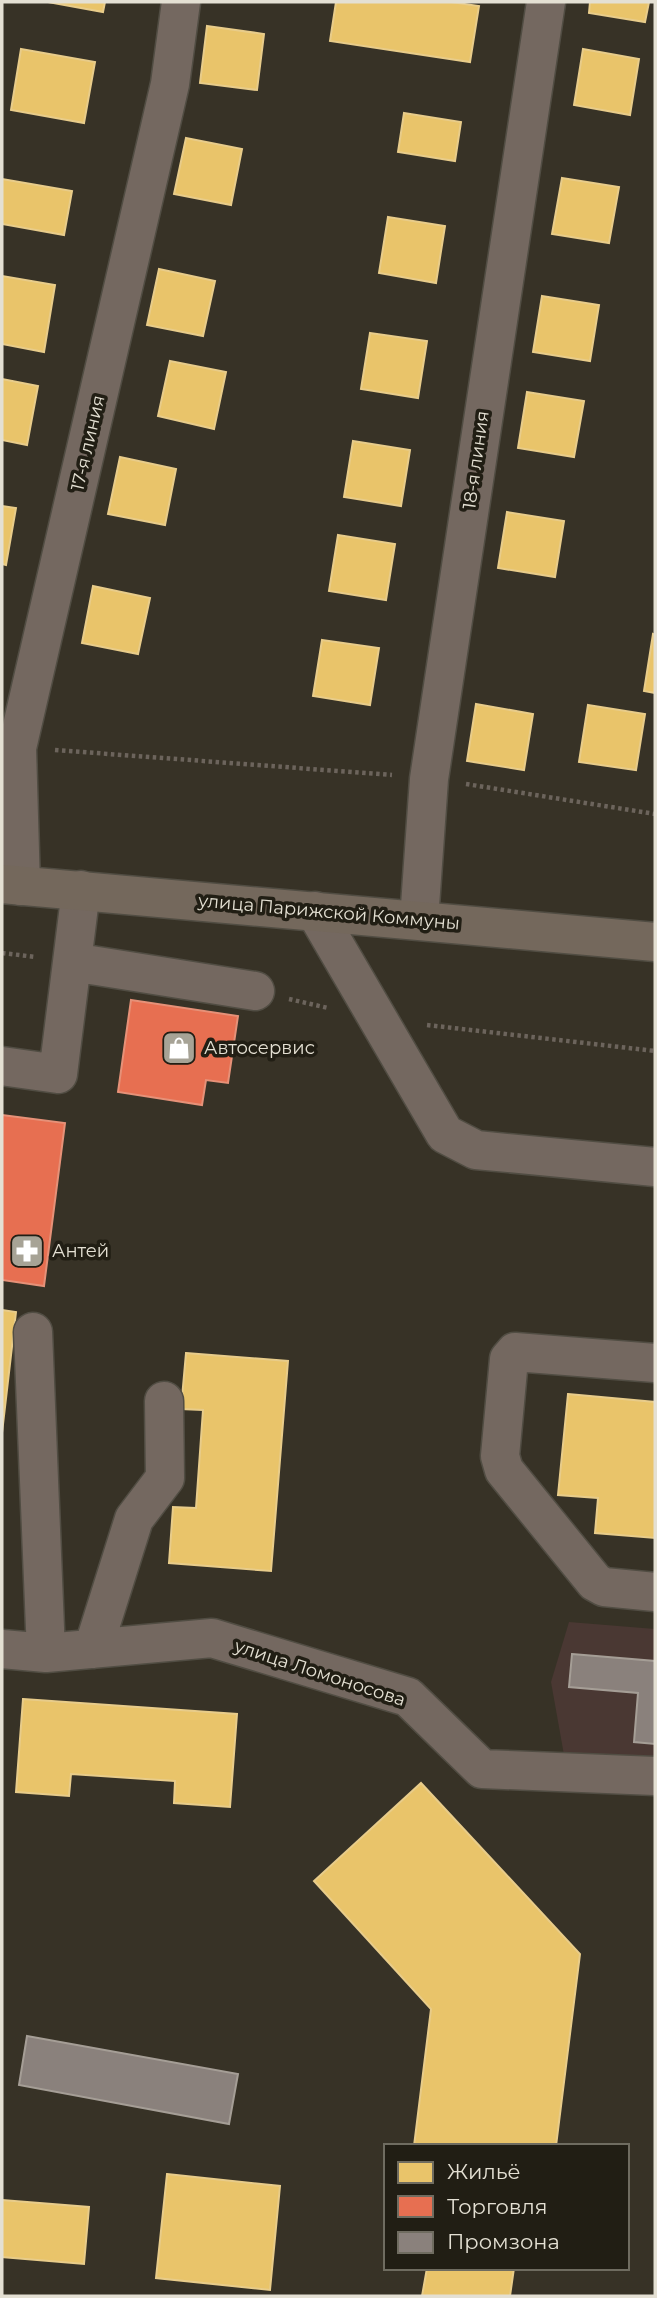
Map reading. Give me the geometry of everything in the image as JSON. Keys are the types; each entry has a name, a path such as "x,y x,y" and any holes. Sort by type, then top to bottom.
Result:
{"main road":[{"name":"улица Парижской Коммуны","path":"11,885 655,942"}],"street":[{"name":"17-я линия","path":"11,885 17,748 170,84 181,2"},
{"name":"18-я линия","path":"419,920 429,779 546,2"},
{"path":"2,1066 58,1074 81,890"},
{"path":"315,911 438,1125 465,1147 655,1167"},
{"path":"72,961 255,991"},
{"path":"33,1332 46,1653"},
{"path":"655,1363 514,1352 509,1363 500,1456 505,1470 595,1582 604,1587 655,1592"},
{"path":"93,1649 134,1520 165,1478 164,1401"},
{"name":"улица Ломоносова","path":"2,1649 46,1653 212,1638 408,1697 482,1769 655,1776"}],"path":[{"path":"17,748 193,758 429,779 655,814"},
{"path":"255,991 378,1020 655,1051"}],"shaded area":[{"path":"569,1622 655,1629 655,1763 564,1755 551,1682"}],"building: Жильё":[{"path":"48,2 105,2 103,12"},
{"path":"336,2 451,2 479,6 470,62 330,41"},
{"path":"590,2 649,2 645,22 589,13"},
{"path":"207,26 264,34 257,90 200,83"},
{"path":"21,49 95,62 84,123 11,110"},
{"path":"583,49 639,59 630,115 574,105"},
{"path":"404,113 461,122 455,161 398,152"},
{"path":"186,138 242,149 231,205 174,194"},
{"path":"562,178 619,187 609,243 552,234"},
{"path":"2,179 72,191 64,235 2,224"},
{"path":"388,217 445,226 436,283 379,273"},
{"path":"159,269 215,281 203,336 147,325"},
{"path":"2,276 55,285 44,352 2,344"},
{"path":"542,296 599,305 590,361 533,352"},
{"path":"370,333 427,341 418,398 361,389"},
{"path":"170,361 226,372 214,429 158,416"},
{"path":"2,379 38,386 27,445 2,440"},
{"path":"527,392 584,401 574,457 518,448"},
{"path":"353,441 410,450 401,506 344,497"},
{"path":"120,457 176,469 165,525 108,514"},
{"path":"2,506 16,508 6,565 2,564"},
{"path":"507,512 564,521 555,577 498,568"},
{"path":"338,535 395,544 386,600 329,591"},
{"path":"93,586 150,598 138,654 82,643"},
{"path":"653,634 655,635 655,693 644,691"},
{"path":"322,640 379,648 370,705 313,696"},
{"path":"476,704 533,714 524,770 467,761"},
{"path":"588,705 645,714 636,770 579,762"},
{"path":"2,1310 16,1312 2,1433"},
{"path":"186,1353 288,1361 271,1571 169,1563 173,1507 196,1508 203,1410 181,1409"},
{"path":"568,1394 655,1402 655,1538 595,1533 598,1498 558,1495"},
{"path":"23,1699 237,1714 230,1807 174,1803 175,1781 71,1774 69,1796 16,1792"},
{"path":"421,1783 580,1954 556,2144 414,2144 431,2009 314,1881"},
{"path":"167,2174 280,2186 270,2290 156,2278"},
{"path":"2,2200 89,2207 84,2264 2,2257"},
{"path":"427,2270 514,2270 510,2296 422,2296"}],"building: Торговля":[{"name":"Автосервис","path":"131,1000 238,1016 228,1083 206,1080 202,1105 118,1092"},
{"path":"2,1115 65,1123 44,1286 2,1280"}],"building: Промзона":[{"path":"572,1654 655,1661 655,1744 634,1742 638,1693 569,1687"},
{"path":"27,2036 238,2074 229,2124 19,2085"}],"place":[{"name":"Автосервис","path":"179,1048"},
{"name":"Антей","path":"27,1251"}]}
